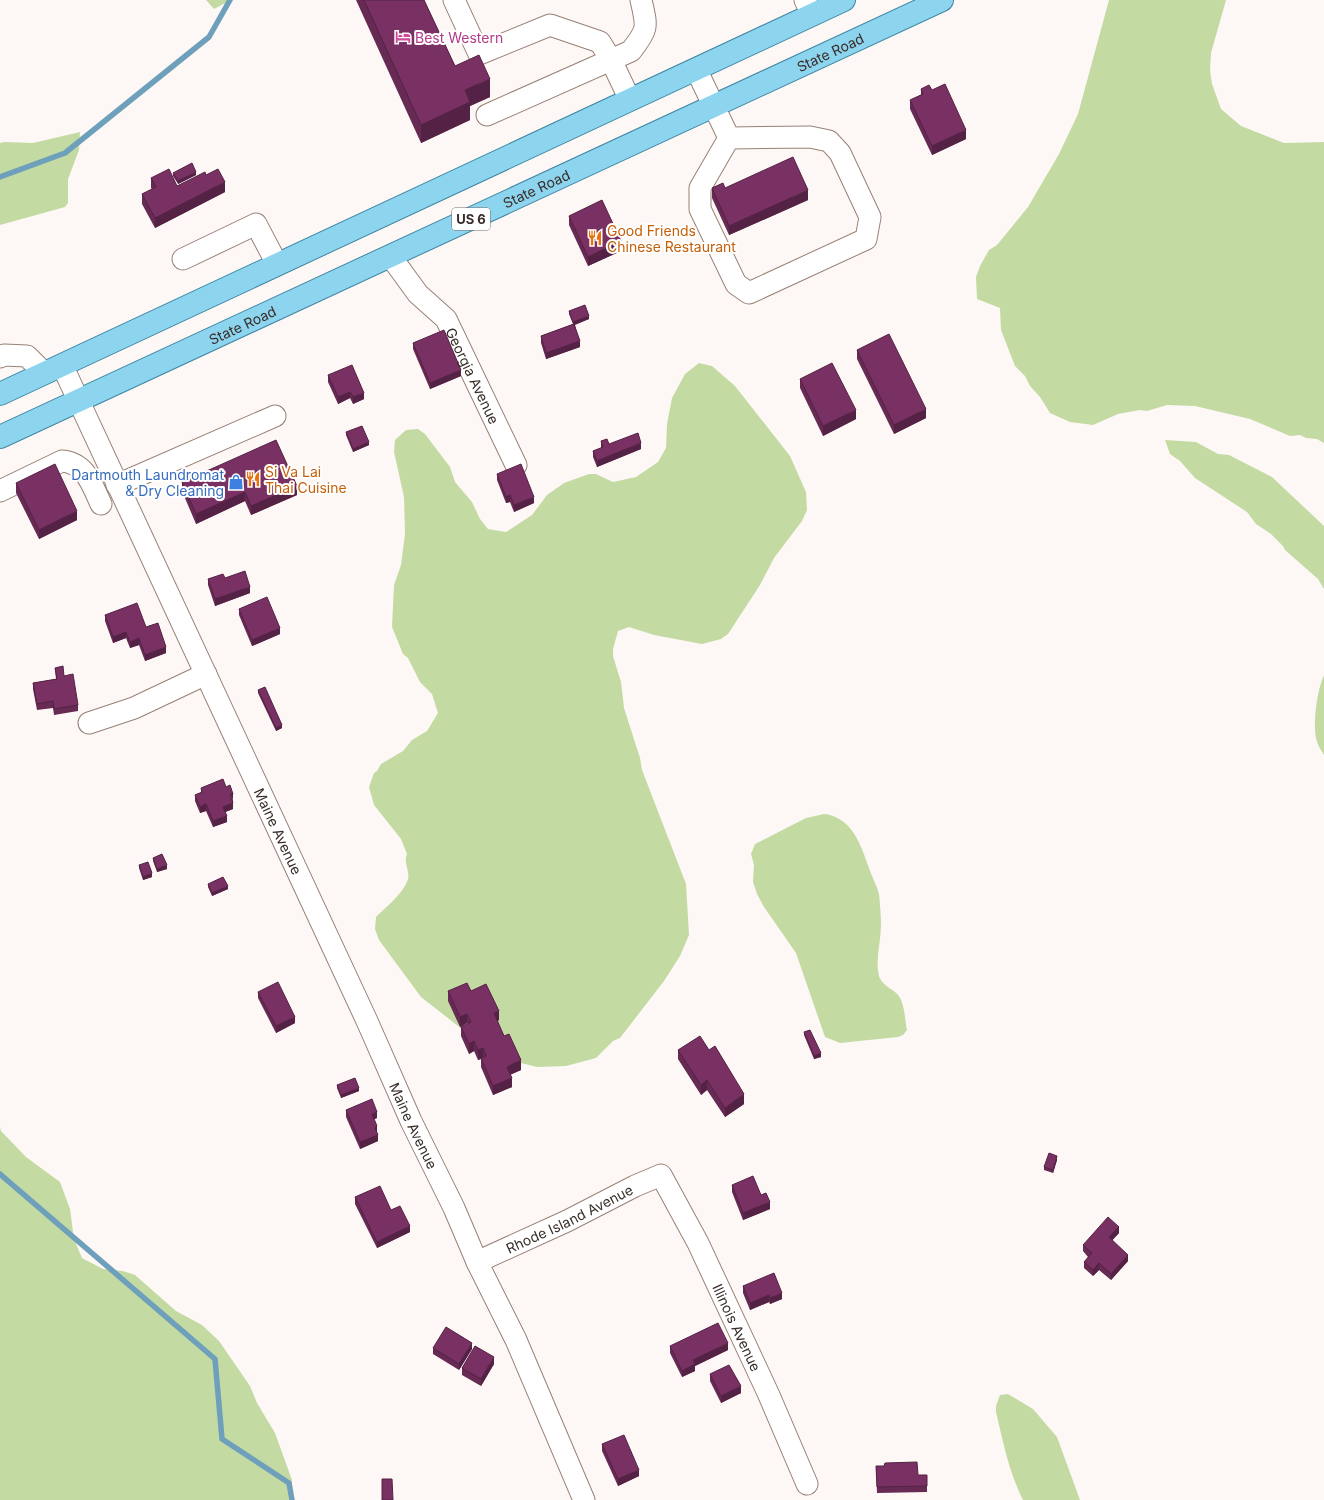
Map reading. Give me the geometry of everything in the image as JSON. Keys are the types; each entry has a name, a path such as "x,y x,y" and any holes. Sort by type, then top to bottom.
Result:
{"main road":[{"path":"0,394 696,69 809,7 844,0"},
{"name":"State Road","path":"0,437 942,0"}],"street":[{"path":"454,0 479,54 550,25 600,42 611,60 630,100"},
{"path":"487,115 631,51 643,36 646,23 641,0"},
{"path":"696,69 729,138"},
{"path":"810,137 829,141 840,153 870,217 866,239 749,293 736,284 700,209 700,188 729,138 810,137"},
{"path":"183,259 256,224 277,264"},
{"name":"Georgia Avenue","path":"391,256 418,294 446,319 516,465"},
{"path":"0,357 4,355 27,356 53,369"},
{"name":"Maine Avenue","path":"53,369 78,400 367,1021 411,1121 454,1208 477,1262 516,1340 584,1500"},
{"path":"117,485 275,416"},
{"path":"0,491 62,461 70,462 78,466 87,474 101,504"},
{"path":"89,723 134,708 206,674"},
{"name":"Rhode Island Avenue","path":"477,1262 567,1221 635,1186 661,1175"},
{"name":"Illinois Avenue","path":"661,1175 702,1250 807,1484"}],"green space":[{"path":"206,0 231,0 214,9"},
{"path":"1109,0 1226,0 1211,53 1210,70 1212,84 1221,109 1241,126 1284,143 1324,142 1324,443 1317,439 1306,438 1300,435 1290,436 1250,419 1195,406 1167,405 1147,411 1140,410 1118,414 1093,425 1070,422 1050,413 1040,397 1030,386 1025,376 1015,366 1001,330 1000,308 977,299 976,277 980,266 989,250 997,245 1028,207 1059,154 1078,114"},
{"path":"80,132 79,150 68,179 68,203 65,207 0,225 0,143 33,143"},
{"path":"699,363 712,366 735,386 790,456 806,492 807,510 802,521 774,558 760,585 728,634 721,639 702,644 654,635 629,627 618,631 613,649 613,656 621,682 624,708 640,758 642,770 686,884 689,935 680,956 664,981 620,1038 613,1041 596,1058 566,1066 537,1067 513,1061 467,1033 421,997 379,940 375,929 376,917 399,895 406,884 408,876 406,860 407,854 401,839 374,805 369,787 374,773 381,764 403,751 412,740 427,731 438,713 432,694 420,682 408,658 403,654 392,627 394,585 401,565 405,534 404,497 394,452 395,440 406,430 418,429 425,434 450,467 455,482 472,502 480,519 488,529 506,532 532,515 547,495 564,483 589,474 596,474 613,482 636,477 658,462 666,448 667,424 672,398 685,374"},
{"path":"1165,440 1196,442 1218,454 1229,455 1272,477 1324,526 1324,589 1318,579 1285,550 1271,534 1256,524 1247,512 1195,478 1180,461 1170,454"},
{"path":"1324,675 1324,755 1319,747 1315,731 1315,714"},
{"path":"824,814 834,816 842,820 854,834 863,850 879,894 881,925 878,970 881,980 899,996 902,1004 907,1030 903,1035 898,1037 840,1043 825,1037 796,953 764,907 753,882 754,865 751,854 755,844 806,818"},
{"path":"0,1127 1,1131 26,1157 60,1182 70,1209 74,1239 82,1258 103,1269 123,1271 135,1275 176,1311 202,1325 219,1341 250,1386 257,1403 275,1433 292,1480 292,1500 0,1500"},
{"path":"1008,1394 1033,1409 1057,1437 1080,1500 1023,1500 1010,1468 996,1412 996,1406 1000,1395"}],"building":[{"name":"Best Western","path":"364,0 424,0 455,66 479,55 490,79 465,90 470,102 421,125"},
{"path":"945,84 966,130 932,146 910,100 923,94 921,89 929,85 932,90"},
{"path":"793,157 808,190 729,226 712,188 723,183 725,188"},
{"path":"192,163 196,172 178,181 173,173"},
{"path":"169,169 177,186 205,172 206,175 218,169 225,182 155,218 142,194 156,187 151,178"},
{"name":"Good Friends Chinese Restaurant","path":"602,200 621,241 588,257 569,216"},
{"path":"585,305 589,316 573,322 569,311"},
{"path":"574,324 580,341 546,353 541,336"},
{"path":"444,330 461,370 430,383 413,343"},
{"path":"889,334 926,409 894,425 857,350"},
{"path":"832,363 856,410 823,426 800,379"},
{"path":"352,365 364,393 353,397 350,392 338,397 328,375"},
{"path":"362,426 369,442 353,449 346,432"},
{"path":"638,433 641,443 597,461 593,451 603,447 601,441 607,439 609,444"},
{"path":"276,440 297,486 251,506 245,492 196,514 182,482"},
{"path":"55,464 77,511 39,530 16,483"},
{"path":"521,464 534,497 514,505 510,495 506,497 497,474"},
{"path":"245,571 250,587 215,599 208,579 223,574 225,578"},
{"path":"267,597 280,628 252,640 239,609"},
{"path":"137,603 146,627 158,623 166,647 145,655 139,638 130,642 126,632 113,637 105,615"},
{"path":"63,666 64,676 73,674 78,705 54,709 53,701 37,704 33,683 57,679 55,668"},
{"path":"265,687 282,725 276,728 258,690"},
{"path":"223,779 226,787 230,785 233,794 230,794 233,803 223,807 227,816 213,821 206,804 200,807 195,795 202,792 201,788"},
{"path":"162,854 167,865 157,869 153,858"},
{"path":"148,862 152,873 143,877 139,865"},
{"path":"223,877 228,886 212,893 208,884"},
{"path":"278,982 295,1017 276,1026 258,992"},
{"path":"467,983 471,991 486,984 499,1011 494,1013 504,1036 509,1034 521,1060 507,1067 512,1078 493,1086 481,1058 486,1056 483,1048 478,1050 474,1041 469,1044 461,1027 471,1022 467,1014 460,1017 448,991"},
{"path":"810,1030 821,1053 814,1056 804,1032"},
{"path":"700,1036 709,1050 715,1046 744,1094 725,1108 707,1080 701,1085 678,1050"},
{"path":"355,1078 359,1088 341,1095 337,1085"},
{"path":"372,1099 377,1112 372,1114 377,1126 375,1128 378,1135 360,1142 346,1110"},
{"path":"1049,1153 1057,1156 1053,1170 1044,1167"},
{"path":"753,1176 761,1195 766,1193 770,1202 743,1213 732,1185"},
{"path":"380,1186 391,1210 400,1206 410,1226 377,1242 355,1197"},
{"path":"1108,1217 1119,1227 1109,1237 1128,1255 1111,1274 1099,1263 1093,1270 1084,1262 1092,1253 1083,1245"},
{"path":"774,1273 782,1293 770,1298 769,1295 750,1303 743,1286"},
{"path":"718,1323 728,1343 693,1360 695,1364 682,1371 670,1346"},
{"path":"446,1327 472,1343 459,1364 433,1348"},
{"path":"475,1346 494,1357 481,1379 462,1368"},
{"path":"729,1365 741,1386 721,1396 710,1374"},
{"path":"624,1435 639,1470 618,1479 602,1444"},
{"path":"917,1462 918,1475 927,1475 927,1486 877,1487 876,1466 884,1466 885,1463"},
{"path":"382,1479 392,1479 393,1500 382,1500"}],"waterway":[{"path":"0,177 65,153 209,37 230,0"},
{"path":"0,1174 215,1359 222,1439 289,1483 292,1500"}],"place":[{"name":"Best Western","path":"403,37"},
{"name":"Good Friends Chinese Restaurant","path":"595,238"},
{"name":"Si Va Lai Thai Cuisine","path":"253,479"},
{"name":"Dartmouth Laundromat & Dry Cleaning","path":"236,482"}]}
